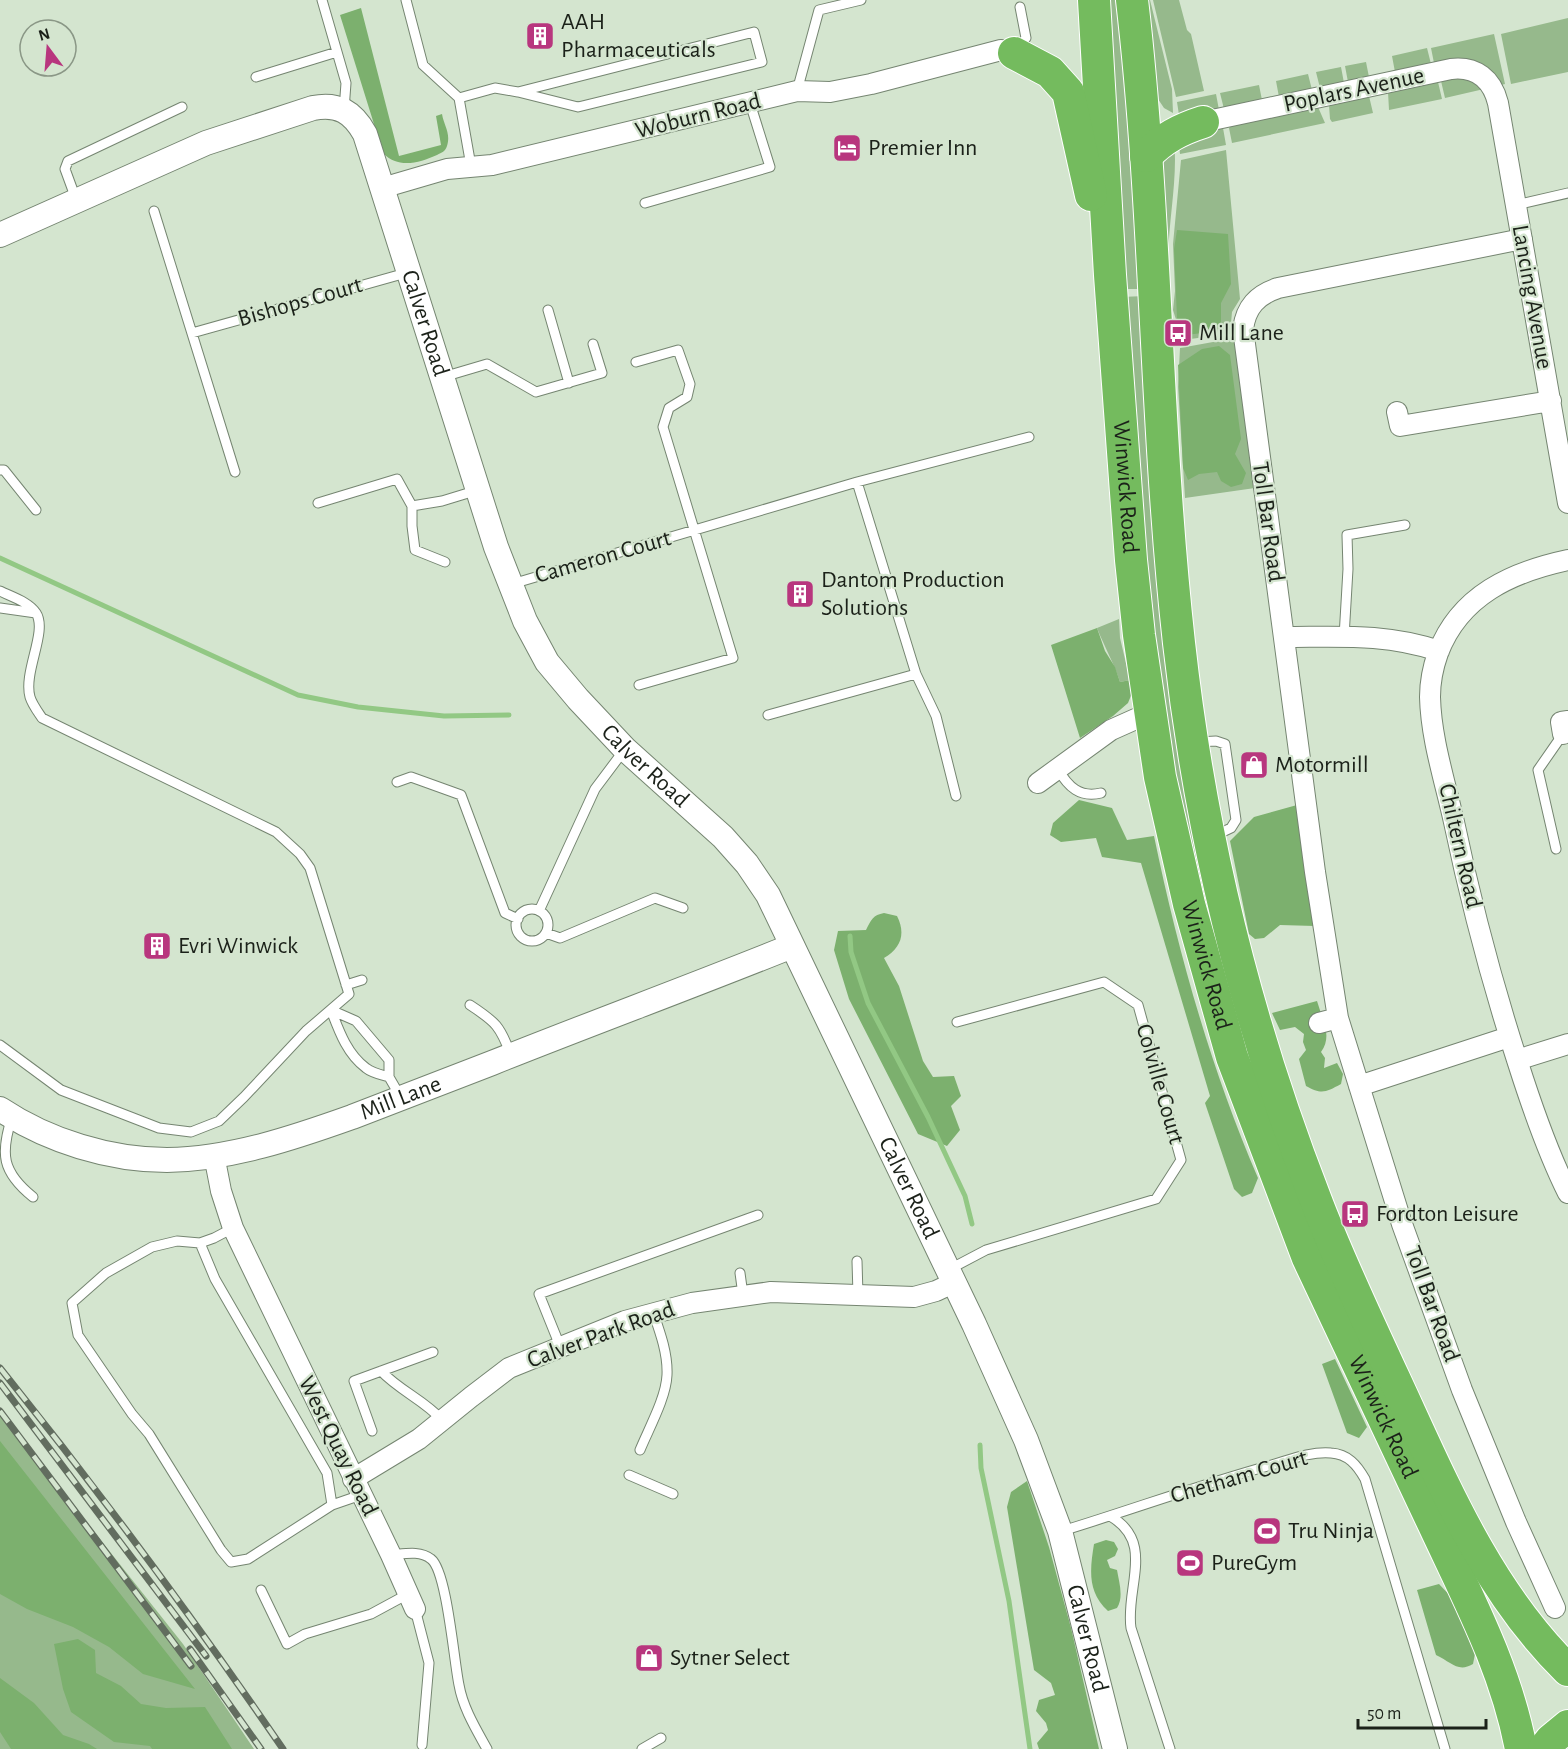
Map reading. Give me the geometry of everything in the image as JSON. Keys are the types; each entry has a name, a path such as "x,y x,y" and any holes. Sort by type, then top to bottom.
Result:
{"highway":[{"name":"Winwick Road","path":"1094,0 1110,275 1131,560 1149,712 1160,777 1189,903 1232,1058 1256,1125 1308,1257 1470,1600 1499,1668 1521,1749"},
{"name":"Winwick Road","path":"1132,0 1144,124 1168,526 1179,644 1192,742 1210,838 1235,946 1256,1022 1301,1161 1340,1262 1481,1558 1513,1606 1568,1670"},
{"path":"1014,53 1050,72 1068,92 1110,275"},
{"path":"1146,156 1166,138 1203,122"},
{"path":"1544,1749 1568,1726"}],"street":[{"name":"Woburn Road","path":"382,188 447,169 504,162 797,92 830,92 871,84 1001,50 1014,53"},
{"name":"Poplars Avenue","path":"1203,122 1460,68 1481,74 1495,92"},
{"name":"Lancing Avenue","path":"1495,92 1568,503"},
{"path":"0,235 206,143 313,108 323,106 344,110"},
{"name":"Calver Road","path":"344,110 352,115 365,134 496,547 525,621 548,662 578,699 625,749 723,837 747,864 768,896 951,1277 1026,1440 1060,1531 1115,1749"},
{"name":"Toll Bar Road","path":"1522,239 1286,285 1261,295 1251,305 1243,329 1315,872 1338,1018 1402,1224 1522,1554 1555,1608"},
{"path":"1397,412 1400,426 1551,400"},
{"name":"Chiltern Road","path":"1568,560 1535,567 1510,577 1489,589 1468,606 1452,626 1439,651 1431,680 1432,723 1463,865 1493,985 1544,1141 1568,1193"},
{"path":"1284,638 1396,639 1439,651"},
{"path":"1038,783 1111,730 1149,712"},
{"name":"Mill Lane","path":"6,1113 40,1131 76,1144 122,1156 168,1160 251,1149 302,1135 401,1099 792,946"},
{"path":"1319,1023 1338,1018"},
{"path":"1359,1086 1509,1037"},
{"path":"1517,1060 1568,1044"},
{"name":"West Quay Road","path":"214,1155 221,1191 233,1228 391,1554 411,1602"},
{"name":"Calver Park Road","path":"357,1487 509,1368 560,1346 653,1312 743,1294 771,1292 914,1297 936,1291 951,1277"}],"lane":[{"path":"322,0 346,83 344,110"},
{"path":"406,0 423,65 459,98 471,166"},
{"path":"797,92 819,10 861,0"},
{"path":"1014,53 1026,38 1020,7"},
{"path":"459,98 495,88 578,107 762,62 754,32 518,92"},
{"path":"256,77 337,52"},
{"path":"645,203 770,166 750,104"},
{"path":"77,201 65,169 68,161 182,107"},
{"path":"1515,205 1568,193"},
{"path":"154,211 235,472"},
{"name":"Bishops Court","path":"192,333 409,272"},
{"path":"548,310 568,383"},
{"path":"443,377 487,364 536,392 602,374 592,344"},
{"path":"636,362 678,350 690,384 687,397 669,408 663,427 695,531"},
{"name":"Cameron Court","path":"510,584 857,482 1029,437"},
{"path":"0,470 4,470 36,510"},
{"path":"318,503 398,479 412,506 415,550 445,562"},
{"path":"857,482 916,674 936,716 956,796"},
{"path":"412,506 442,501 478,490"},
{"path":"1344,637 1348,569 1347,535 1405,525"},
{"name":"Cameron Court","path":"639,685 733,658 695,531"},
{"path":"0,591 29,606 36,613 40,622 38,641 28,679 30,699 42,718 276,832 300,854 310,868 349,994 306,1031 219,1121 191,1131 159,1128 61,1090 0,1045"},
{"path":"0,608 36,613"},
{"path":"768,715 916,674"},
{"path":"1556,849 1538,770 1566,728"},
{"path":"539,911 595,789 625,749"},
{"path":"1058,769 1076,792 1092,795 1101,793"},
{"path":"397,782 411,777 461,795 505,913 518,920"},
{"path":"546,933 560,938 655,898 683,908"},
{"path":"539,911 547,920 546,933 533,941 526,940 517,930 518,920 523,912 539,911"},
{"path":"346,985 362,980"},
{"name":"Colville Court","path":"951,1277 986,1250 1156,1199 1181,1160 1138,1005 1104,982 957,1022"},
{"path":"470,1005 499,1027 511,1055"},
{"path":"331,1010 356,1021 374,1040 389,1060 389,1077 401,1099"},
{"path":"331,1010 344,1044 356,1058 366,1069 389,1077"},
{"path":"6,1113 0,1142 1,1158 5,1170 33,1197"},
{"path":"560,1346 539,1294 758,1215"},
{"path":"233,1228 200,1243 177,1242 152,1247 106,1273 72,1303 78,1335 132,1414 149,1434 221,1550 231,1562 248,1559 332,1505 340,1504 357,1487"},
{"path":"200,1243 215,1279 327,1473 332,1505"},
{"path":"856,1261 858,1295"},
{"path":"740,1273 743,1294"},
{"path":"640,1450 657,1411 667,1378 667,1362 653,1312"},
{"path":"372,1431 354,1382 433,1352"},
{"path":"381,1371 393,1384 431,1408 442,1420"},
{"name":"Chetham Court","path":"1060,1531 1243,1473 1314,1454 1328,1452 1350,1459 1365,1479 1445,1749"},
{"path":"629,1475 673,1494"},
{"path":"1110,1516 1121,1522 1129,1534 1136,1554 1128,1612 1131,1628 1170,1749"},
{"path":"391,1554 419,1554 431,1559 438,1567 450,1621 459,1687 471,1719 488,1749"},
{"path":"261,1590 286,1644 305,1634 411,1602"},
{"name":"West Quay Road","path":"411,1602 429,1663 422,1745"},
{"path":"642,1749 661,1738"}],"green space":[{"path":"1107,0 1123,0 1143,289 1120,289"},
{"path":"1142,0 1150,0 1172,89 1173,113 1164,108 1158,99"},
{"path":"1153,0 1179,0 1187,30 1191,34 1204,91 1176,97"},
{"path":"361,8 399,156 441,145 436,116 442,114 448,141 444,151 437,155 402,163 383,153 340,15"},
{"path":"1568,18 1568,72 1511,84 1501,34"},
{"path":"1494,34 1505,84 1501,85 1488,68 1473,60 1434,63 1431,48"},
{"path":"1427,48 1431,64 1395,72 1392,56"},
{"path":"1366,62 1369,77 1348,82 1345,66"},
{"path":"1341,67 1344,83 1320,88 1316,72"},
{"path":"1308,74 1312,90 1279,97 1276,81"},
{"path":"1466,78 1484,89 1445,98 1441,81"},
{"path":"1438,82 1442,99 1389,110 1388,92"},
{"path":"1259,85 1262,100 1224,109 1220,93"},
{"path":"1216,94 1219,110 1179,115 1177,102"},
{"path":"1369,96 1373,113 1332,122 1330,119 1329,105"},
{"path":"1318,107 1325,123 1232,143 1229,128 1231,126"},
{"path":"1223,128 1226,145 1180,154 1178,137"},
{"path":"1174,139 1175,158 1168,251 1170,288 1164,288 1160,160"},
{"path":"1226,150 1240,299 1232,312 1230,334 1182,340 1181,328 1178,326 1173,310 1175,291 1173,244 1181,160"},
{"path":"1177,230 1228,234 1231,284 1221,303 1221,331 1185,335 1177,318 1174,249"},
{"path":"1145,296 1159,527 1287,1149 1234,1030 1158,710 1121,297"},
{"path":"1235,338 1255,488 1185,498 1178,387 1180,348"},
{"path":"1219,346 1230,355 1241,439 1235,454 1246,473 1242,484 1231,487 1221,481 1217,472 1199,474 1188,480 1183,468 1178,365 1202,349"},
{"path":"1119,619 1120,638 1130,680 1120,682 1097,628"},
{"path":"1097,628 1120,682 1130,680 1132,693 1128,703 1113,716 1080,738 1051,645"},
{"path":"1079,800 1112,808 1127,840 1154,836 1197,1010 1225,1095 1258,1178 1252,1193 1242,1197 1234,1189 1205,1103 1210,1096 1141,863 1102,857 1096,838 1061,842 1050,835 1053,823"},
{"path":"1297,805 1315,926 1280,925 1264,938 1255,939 1249,934 1230,841 1254,817"},
{"path":"884,913 897,916 900,923 901,935 898,945 884,958 899,986 923,1061 933,1077 954,1076 961,1096 951,1106 960,1130 947,1146 918,1134 849,999 834,950 838,931 866,930 873,918"},
{"path":"1317,1001 1326,1034 1321,1052 1325,1058 1324,1068 1337,1063 1343,1074 1341,1084 1324,1091 1316,1091 1306,1086 1299,1059 1306,1050 1303,1042 1304,1034 1295,1027 1280,1030 1272,1013"},
{"path":"1335,1359 1367,1427 1359,1438 1347,1433 1322,1364"},
{"path":"0,1413 183,1644 254,1749 0,1749"},
{"path":"0,1441 195,1689 143,1674 109,1647 73,1627 27,1609 0,1594"},
{"path":"1027,1481 1049,1547 1071,1628 1099,1749 1039,1749 1037,1743 1048,1730 1046,1723 1036,1711 1039,1700 1055,1695 1051,1683 1034,1670 1007,1507 1011,1492"},
{"path":"1106,1540 1114,1542 1118,1549 1115,1556 1107,1560 1110,1568 1117,1570 1121,1594 1117,1608 1108,1611 1096,1596 1091,1571 1094,1544"},
{"path":"1439,1584 1458,1604 1477,1644 1473,1664 1468,1666 1454,1666 1436,1655 1417,1590"},
{"path":"78,1639 95,1650 96,1673 121,1686 141,1704 166,1708 205,1707 232,1749 152,1749 150,1746 114,1742 71,1712 63,1689 54,1644"},
{"path":"0,1678 34,1703 63,1735 97,1749 11,1749 0,1732"}],"waterway":[{"path":"0,558 298,695 358,707 444,716 509,715"},
{"path":"850,936 851,952 868,1003 928,1117 965,1196 972,1224"},
{"path":"980,1445 981,1468 1009,1601 1030,1749"}],"railway":[{"path":"0,1368 145,1556 283,1749"},
{"path":"0,1383 206,1656"},
{"path":"0,1411 191,1666"},
{"path":"190,1649 261,1749"}],"place":[{"name":"AAH Pharmaceuticals","path":"540,36"},
{"name":"Premier Inn","path":"847,148"},
{"name":"Mill Lane","path":"1178,333"},
{"name":"Dantom Production Solutions","path":"800,594"},
{"name":"Motormill","path":"1254,765"},
{"name":"Evri Winwick","path":"157,946"},
{"name":"Fordton Leisure","path":"1355,1214"},
{"name":"Tru Ninja","path":"1267,1531"},
{"name":"PureGym","path":"1190,1563"},
{"name":"Sytner Select","path":"649,1658"}]}
